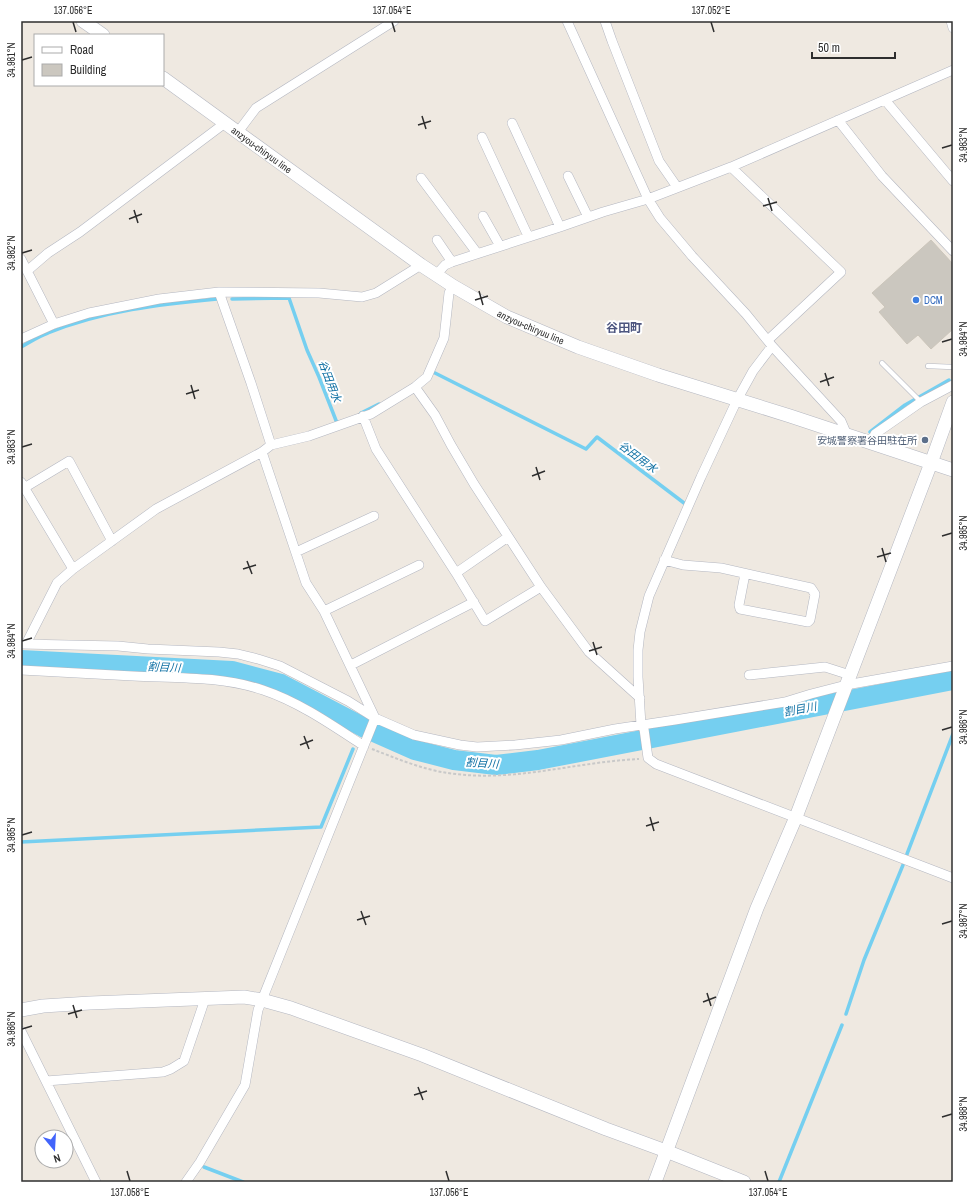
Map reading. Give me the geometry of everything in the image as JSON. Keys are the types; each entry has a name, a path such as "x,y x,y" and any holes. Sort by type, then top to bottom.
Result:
{"street":[{"path":"83,21 102,34"},
{"path":"238,132 256,108 394,21"},
{"path":"567,21 648,199 660,218 692,256 842,421 848,435"},
{"path":"605,21 659,161 677,188"},
{"path":"951,21 953,28"},
{"path":"436,275 445,265 452,262 528,236 648,199 731,167 953,70"},
{"name":"anzyou-chiryuu line","path":"164,79 421,265 452,286 507,317 578,347 658,375 871,442 953,470"},
{"path":"885,100 953,181"},
{"path":"838,120 882,176 953,251"},
{"path":"28,271 48,253 80,232 225,123"},
{"path":"512,124 560,227"},
{"path":"482,137 528,236"},
{"path":"731,167 841,272 770,343 753,371 737,400 701,477 649,596 640,632 638,677 642,727 647,755 656,764 953,878"},
{"path":"568,176 588,217"},
{"path":"421,178 477,253"},
{"path":"483,216 500,246"},
{"path":"437,240 452,262"},
{"path":"21,259 54,324"},
{"path":"21,339 54,324 89,313 159,299 220,292 319,293 362,297 376,293 421,265"},
{"path":"452,286 449,293 444,338 427,377 415,387 371,414 309,436 271,445 262,452 156,509 73,569 57,583 23,644 118,646 238,654 280,666 348,701 375,718 414,735 460,745 495,747 534,744 784,702 811,694 848,680 953,666"},
{"path":"220,292 271,445"},
{"path":"871,442 875,434 920,401 953,385"},
{"path":"415,387 436,415 451,445 541,587 589,652 640,698"},
{"path":"655,1182 757,908 796,817 953,402"},
{"path":"363,416 376,450 456,572 485,621 541,587"},
{"path":"186,1182 200,1162 245,1085 258,1010 375,718 324,611 306,583 262,452"},
{"path":"73,569 23,485 69,461 112,541"},
{"path":"296,552 374,516"},
{"path":"456,572 508,537"},
{"path":"664,560 683,565 721,568 811,588 815,594 810,620 808,622 740,609 739,605 745,574"},
{"path":"324,611 419,565"},
{"path":"351,665 474,602"},
{"path":"749,675 826,667 848,680"},
{"path":"21,670 193,678 238,683 263,690 285,699 318,717 364,746"},
{"path":"21,1010 43,1006 90,1003 244,997 262,1000 338,1024 422,1055 606,1129 744,1182"},
{"path":"46,1082 163,1072 171,1069 184,1060 205,999"},
{"path":"21,1031 96,1182"}],"lane":[{"path":"882,363 920,401"},
{"path":"928,366 953,367"}],"path":[{"path":"364,746 404,761 446,773 471,776 512,776 647,755"}],"building":[{"name":"DCM","path":"931,240 953,264 953,329 931,349 918,335 907,344 879,312 885,307 872,293"}],"waterway":[{"name":"谷田用水","path":"232,299 289,298 307,350 337,423 339,422"},
{"name":"谷田用水","path":"21,347 38,337 68,325 89,319 153,306 217,299"},
{"name":"谷田用水","path":"433,372 586,449 597,437 684,503"},
{"name":"谷田用水","path":"870,432 905,405 949,380"},
{"name":"谷田用水","path":"361,413 379,404"},
{"name":"割目川","path":"21,660 232,671 281,684 363,727 415,750 454,760 496,765 538,760 953,680"},
{"name":"割目川","path":"361,731 363,727"},
{"path":"907,854 953,734"},
{"path":"21,842 321,827 353,749"},
{"path":"846,1014 864,960 903,865"},
{"path":"779,1182 842,1025"},
{"path":"204,1167 243,1182"}],"place":[{"name":"DCM","path":"916,300"},
{"name":"安城警察署谷田駐在所","path":"925,440"}],"district":[{"name":"谷田町","path":"624,328"}]}
